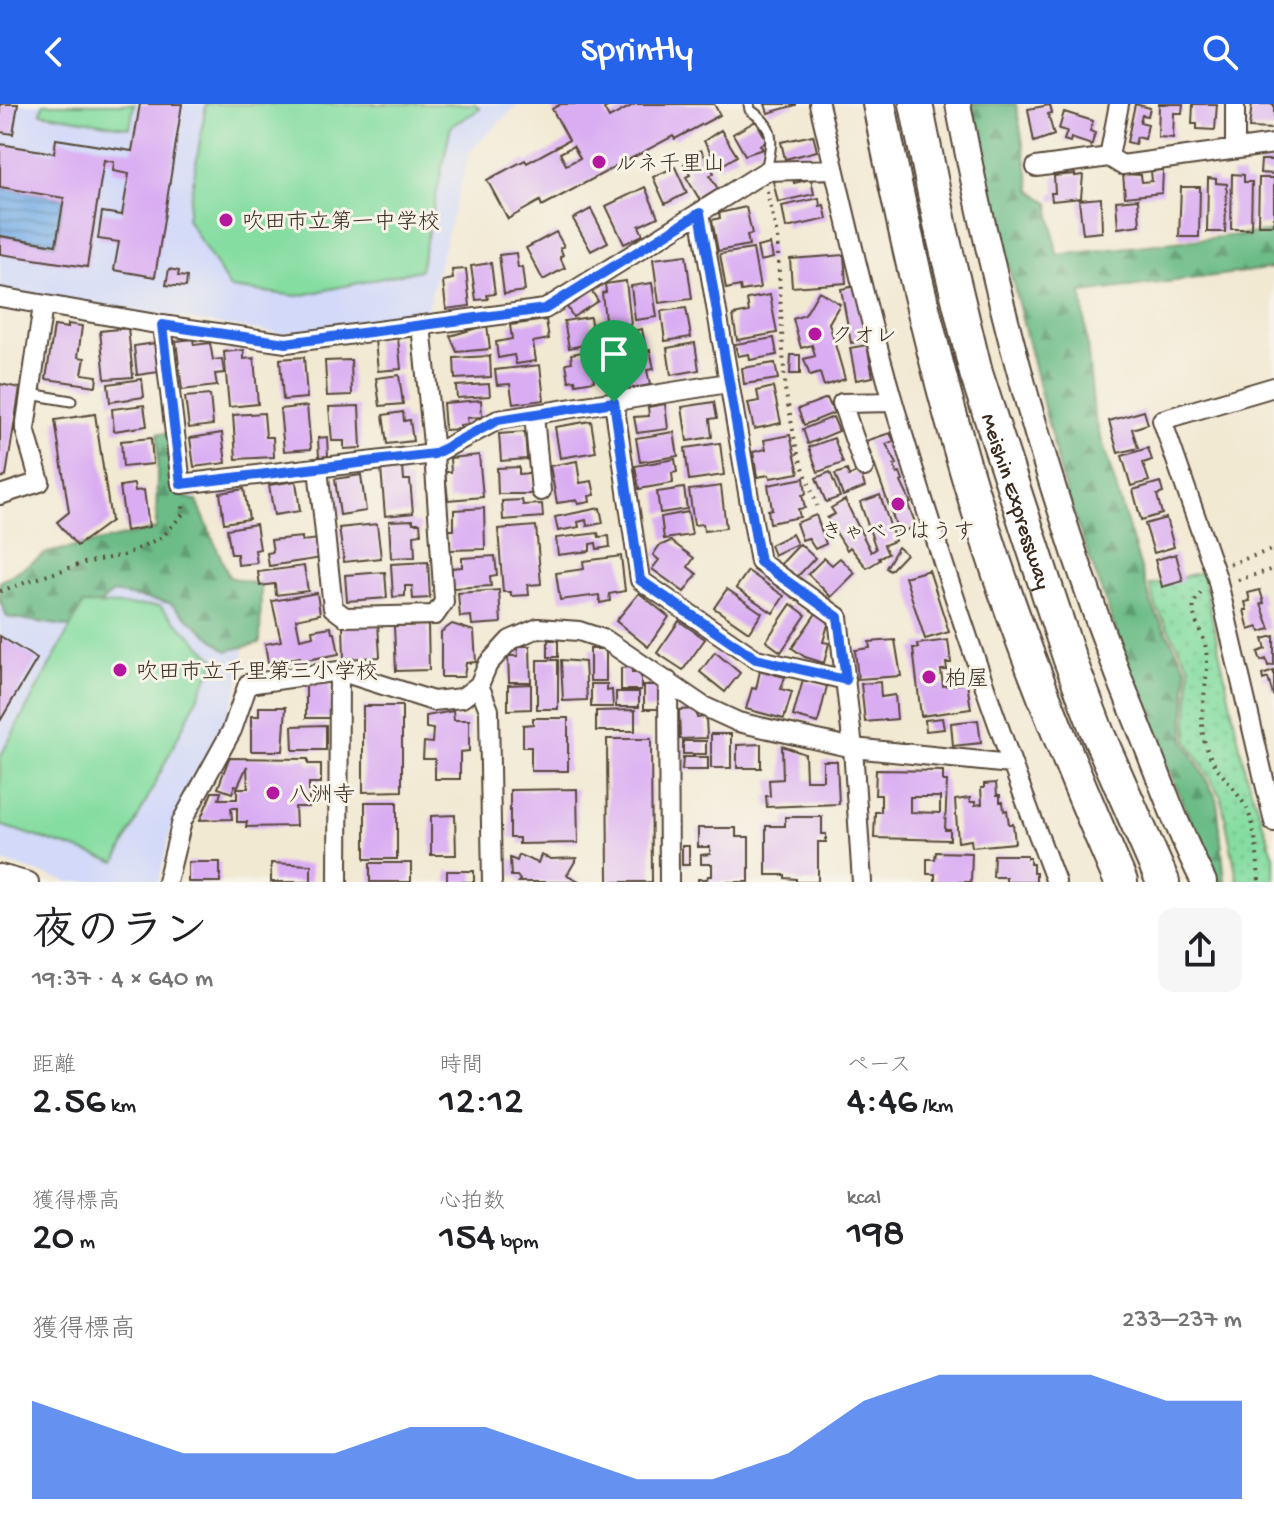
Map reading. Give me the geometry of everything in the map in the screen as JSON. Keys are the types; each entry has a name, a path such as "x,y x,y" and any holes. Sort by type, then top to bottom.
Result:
{"highway":[{"name":"Meishin Expressway","path":"879,104 908,247 985,533 1023,643 1121,882"},
{"name":"Meishin Expressway","path":"916,104 941,228 976,373 1069,657 1098,734 1163,882"}],"street":[{"path":"819,104 893,402 956,606 1056,882"},
{"path":"958,104 980,220 1050,485 1116,673 1204,882"},
{"path":"1109,157 1119,104"},
{"path":"1235,104 1235,148"},
{"path":"1036,167 1109,157 1122,165 1274,144"},
{"path":"0,297 286,343 545,309 766,171 834,169"},
{"path":"700,213 760,562 838,617 853,748 862,882"},
{"path":"0,495 40,482 25,429 43,305"},
{"path":"162,325 181,484 434,454 498,420 728,383"},
{"path":"318,468 333,608 345,617 435,615 444,602 421,325"},
{"path":"1274,387 1162,420 1217,578 1274,822"},
{"path":"614,402 640,580 756,659 846,680"},
{"path":"864,467 842,403 893,402"},
{"path":"534,415 541,491"},
{"path":"167,882 182,821 232,730 248,684 339,671 433,701 462,698 479,685 488,664 510,640 538,628 579,631 606,640 703,706 738,722 853,748 1011,764"},
{"path":"338,882 339,671"},
{"path":"668,681 669,882"},
{"path":"479,685 489,710 492,882"},
{"path":"0,874 29,882"}],"lane":[{"path":"749,104 750,110 766,120 771,134 766,171"},
{"path":"30,394 71,401"}],"path":[{"path":"766,171 777,235 785,389 797,451 817,506"},
{"path":"0,591 84,563 124,555 162,537 183,514 181,484"},
{"path":"1259,882 1255,831 1246,808 1207,750 1202,726 1208,669 1206,645 1192,612 1197,596 1229,564 1274,549"},
{"path":"1217,578 1232,583 1274,569"}],"shaded area":[{"name":"吹田市立第一中学校","path":"0,104 518,104 470,151 425,316 283,334 0,290"},
{"name":"吹田市立千里第三小学校","path":"196,497 244,650 237,690 221,734 173,822 158,882 70,882 0,861 0,587 159,532 175,498"}],"green space":[{"path":"43,104 134,104 130,128 41,113"},
{"path":"206,104 475,104 480,109 451,126 420,270 298,296 230,288 187,219"},
{"path":"972,104 1016,104 1031,190 1049,203 1057,255 1274,231 1274,268 1082,293 1094,415 1153,608 1187,669 1184,740 1217,799 1225,882 1216,882 1147,717 1064,487 997,219"},
{"path":"158,433 169,433 179,495 197,501 229,577 261,585 260,643 227,651 170,603 113,593 71,627 7,617 0,601 0,582 47,553 156,529"},
{"path":"1202,572 1246,774 1274,856 1274,882 1238,882 1221,797 1187,740 1190,667 1156,607 1150,585"},
{"path":"83,604 160,606 216,660 116,862 0,825 0,757"}],"water":[{"path":"0,187 64,198 56,245 0,236"}],"building":[{"path":"0,104 18,104 13,134 0,132"},
{"path":"140,104 182,104 155,277 114,270 119,242 98,239 102,212 122,215 129,174 113,171 114,162 104,160 87,267 0,254 0,236 56,245 64,198 0,187 0,144 54,153 56,139 132,151"},
{"name":"ルネ千里山","path":"561,104 613,104 604,109 609,118 635,104 714,104 720,115 675,139 673,136 542,206 540,201 508,219 487,180 569,140 552,109","holes":["573,146 580,158 566,165 560,153"]},
{"path":"765,104 796,104 796,105 768,113"},
{"path":"1135,104 1150,108 1148,116 1142,115 1140,122 1148,124 1145,139 1137,137 1135,144 1127,142"},
{"path":"1159,104 1183,104 1182,113 1174,113 1173,138 1158,137"},
{"path":"1193,104 1217,104 1215,130 1197,129 1197,124 1192,124"},
{"path":"1252,104 1274,104 1274,129 1249,128"},
{"path":"1050,105 1052,113 1048,114 1054,135 1034,142 1028,109"},
{"path":"1064,112 1093,121 1090,131 1095,133 1091,147 1071,138 1070,142 1064,140 1067,131 1059,129"},
{"path":"756,121 767,141 760,145 763,149 745,155 733,134"},
{"path":"721,130 737,156 719,167 704,141"},
{"path":"813,135 817,151 785,159 781,142"},
{"path":"701,150 714,173 710,176 718,189 700,200 686,177 690,175 684,164 697,157 695,154"},
{"path":"1261,160 1274,160 1274,174 1260,173"},
{"path":"675,167 687,193 665,204 653,177"},
{"path":"1163,170 1162,193 1125,197 1123,174 1141,175 1142,182 1152,181 1151,171"},
{"path":"1232,174 1244,175 1244,182 1252,182 1251,229 1231,229"},
{"path":"1083,175 1081,198 1052,201 1054,176"},
{"path":"793,177 794,183 811,179 814,194 778,202 773,181"},
{"path":"1208,178 1227,184 1225,232 1207,232"},
{"path":"1259,178 1274,178 1274,225 1258,225"},
{"path":"645,187 658,217 639,226 643,235 624,244 606,206"},
{"path":"1181,187 1200,187 1199,237 1179,237"},
{"path":"819,198 827,219 786,228 782,206"},
{"path":"1101,198 1102,232 1083,234 1079,200"},
{"path":"1138,199 1140,225 1118,228 1116,201"},
{"path":"746,207 752,234 747,235 749,245 718,251 712,220 720,218 719,213"},
{"path":"591,209 608,242 591,251 573,219"},
{"path":"556,232 564,246 560,248 563,255 560,257 565,268 543,280 526,248"},
{"path":"770,244 773,258 760,261 757,247"},
{"path":"753,249 760,288 741,291 740,286 726,289 720,254"},
{"path":"516,253 518,268 522,267 525,291 504,294 499,255"},
{"path":"686,255 692,299 659,303 653,259"},
{"path":"844,255 846,283 792,287 790,259"},
{"path":"491,263 495,294 487,295 488,299 476,300 471,266"},
{"path":"169,269 179,271 178,276 187,277 186,287 166,285"},
{"path":"466,269 470,306 446,309 443,281 453,279 452,270"},
{"path":"626,281 631,325 606,328 602,293 606,292 605,284"},
{"path":"652,283 657,317 635,320 631,286"},
{"path":"856,286 865,340 851,343 841,289"},
{"path":"591,290 598,301 573,317 566,305"},
{"name":"クオレ","path":"819,291 840,304 829,323 845,379 824,386 820,373 810,376 804,359 815,356 812,345 801,348 793,319 805,315"},
{"path":"770,295 777,333 737,340 733,315 749,312 747,299"},
{"path":"686,308 691,337 665,341 661,311"},
{"path":"590,317 594,343 569,348 564,321"},
{"path":"546,320 549,339 533,342 536,361 516,364 514,355 498,358 496,342 512,339 510,325"},
{"path":"68,324 82,326 78,357 85,358 82,374 97,376 96,386 46,379 54,326 68,328"},
{"path":"487,325 490,349 457,352 450,336"},
{"path":"128,328 133,377 105,379 100,331"},
{"path":"642,329 646,351 650,350 654,369 647,370 650,385 617,391 611,361 618,360 613,335"},
{"path":"398,338 401,369 378,371 375,340"},
{"path":"774,338 777,355 750,360 749,354 738,356 735,344"},
{"path":"193,339 194,345 210,343 213,360 222,359 224,373 215,374 217,386 182,390 176,341"},
{"path":"156,343 159,372 137,375 134,346"},
{"path":"695,343 699,370 671,375 667,348"},
{"path":"867,345 873,377 856,380 850,348"},
{"path":"244,350 244,359 254,358 258,404 229,407 224,352"},
{"path":"589,351 590,357 597,356 599,373 593,374 594,381 576,384 575,380 569,381 566,363 572,362 571,354"},
{"path":"791,355 800,355 800,374 790,374"},
{"path":"490,356 491,377 455,379 454,358"},
{"path":"304,357 307,398 283,400 280,359"},
{"path":"351,360 352,395 327,396 325,361"},
{"path":"775,363 778,379 744,384 742,368"},
{"path":"540,365 544,400 513,404 510,384 497,385 495,370"},
{"path":"399,375 403,404 380,406 376,378"},
{"path":"142,379 144,397 110,402 108,384"},
{"path":"0,384 20,388 6,476 0,478"},
{"path":"489,384 490,396 457,398 456,386"},
{"path":"773,387 781,423 754,429 748,403 759,401 757,391"},
{"path":"210,395 213,425 189,428 185,397"},
{"path":"827,398 834,413 804,425 798,409"},
{"path":"481,400 482,417 467,418 468,424 460,425 461,429 445,430 443,403"},
{"path":"714,402 717,418 710,419 712,437 687,441 682,407"},
{"path":"665,404 668,429 637,433 634,417 649,416 648,407"},
{"path":"144,405 147,426 114,431 112,409"},
{"path":"307,406 311,449 284,451 280,409"},
{"path":"359,406 361,448 344,449 344,441 332,441 329,407"},
{"path":"1144,411 1148,424 1132,429 1138,448 1118,453 1109,421"},
{"path":"403,412 404,421 410,420 413,441 387,444 383,415"},
{"path":"264,413 266,437 273,437 274,457 236,459 233,415"},
{"path":"95,414 111,521 77,546 57,522 69,512 55,420"},
{"path":"833,417 839,431 808,444 803,429"},
{"path":"591,421 596,452 560,458 555,427"},
{"path":"525,432 527,459 501,461 499,434"},
{"path":"674,432 678,456 640,462 636,438"},
{"path":"222,433 226,463 194,467 190,438"},
{"path":"890,433 894,441 886,444 897,464 894,465 903,481 916,525 905,531 898,531 866,441"},
{"path":"790,435 799,473 757,477 753,452 766,449 764,440"},
{"path":"327,437 328,456 319,457 318,438"},
{"path":"151,438 153,464 123,467 121,441"},
{"path":"834,438 843,463 818,472 809,447"},
{"path":"720,443 724,475 689,480 685,448"},
{"path":"1148,448 1152,460 1143,463 1149,481 1131,486 1122,456"},
{"path":"479,455 483,497 448,500 445,472 451,472 450,458"},
{"path":"675,459 677,472 672,473 673,483 639,489 635,466"},
{"path":"577,461 580,483 592,481 595,495 589,496 590,502 557,503 550,466"},
{"path":"403,466 404,480 410,480 413,513 385,516 381,468"},
{"path":"519,467 519,474 531,473 532,494 498,494 497,468"},
{"path":"847,470 849,476 860,471 865,487 843,496 835,474"},
{"path":"830,472 840,497 826,502 816,478"},
{"path":"361,475 366,511 340,515 335,479"},
{"path":"804,478 806,494 802,495 805,508 798,509 800,517 770,523 768,510 772,509 768,485"},
{"path":"296,481 300,511 274,515 269,485"},
{"path":"1160,482 1163,493 1157,495 1162,514 1141,520 1133,490"},
{"path":"134,484 135,491 144,490 149,527 126,531 120,486"},
{"path":"721,486 726,528 704,531 703,524 694,525 689,490"},
{"path":"684,488 687,509 660,513 657,492"},
{"path":"244,489 249,519 224,523 220,493"},
{"path":"880,495 895,541 884,545 888,554 867,568 850,547 847,550 827,518 835,514 831,508 845,500 871,552 876,549 860,502"},
{"path":"522,500 523,505 542,504 543,517 503,520 502,501"},
{"path":"484,508 485,549 450,550 449,530 454,530 454,510"},
{"path":"600,508 603,523 587,526 586,520 578,522 579,527 558,531 555,517"},
{"path":"688,512 692,535 664,539 661,517"},
{"path":"816,515 826,544 815,549 808,538 802,540 796,523"},
{"path":"1166,518 1174,547 1154,553 1145,524"},
{"path":"413,520 413,523 420,523 421,534 414,535 415,557 391,558 389,521"},
{"path":"256,524 260,549 255,550 257,563 238,565 237,554 231,554 227,529"},
{"path":"377,524 381,558 344,562 339,528"},
{"path":"536,526 541,584 528,585 529,595 511,596 511,592 503,592 498,529"},
{"path":"598,533 599,537 609,536 610,547 597,549 596,543 590,544 590,551 558,555 556,538"},
{"path":"792,534 797,544 774,555 770,545"},
{"path":"302,537 302,541 319,539 322,558 269,566 267,553 273,552 271,540"},
{"path":"671,541 694,558 688,567 697,574 684,592 652,569 659,560 653,555 659,546"},
{"path":"800,544 815,558 796,578 781,564"},
{"path":"898,547 906,554 890,571 886,568"},
{"path":"1176,554 1183,581 1162,587 1155,560"},
{"path":"495,556 497,575 490,576 491,586 453,588 451,568 462,567 462,558"},
{"path":"621,556 625,591 609,594 610,601 600,603 599,595 560,600 556,573 584,569 583,561"},
{"path":"824,558 832,565 840,558 855,573 831,597 808,574"},
{"path":"428,562 430,598 413,599 412,586 405,586 405,596 393,597 391,564"},
{"path":"304,566 308,591 276,595 275,584 260,586 258,572"},
{"path":"929,570 949,632 925,639 905,577"},
{"path":"748,571 784,596 773,613 736,588"},
{"path":"385,572 387,598 347,601 345,575"},
{"path":"727,589 762,613 749,632 714,608"},
{"path":"499,590 501,623 472,625 471,616 460,617 458,593"},
{"path":"1260,590 1264,603 1261,604 1270,629 1260,632 1258,627 1249,630 1244,610 1247,610 1245,602 1250,601 1248,593"},
{"path":"317,593 320,614 296,619 300,639 313,636 312,630 331,627 339,654 301,661 300,657 273,665 273,662 268,663 265,644 281,641 272,601"},
{"path":"639,593 669,617 648,647 616,621"},
{"path":"791,604 806,615 781,652 766,641"},
{"path":"817,612 829,621 823,642 829,643 824,663 805,657 792,648"},
{"path":"679,621 705,639 683,670 657,653"},
{"path":"378,624 380,657 344,659 343,626"},
{"path":"452,624 474,631 476,662 466,663 464,677 441,677 441,632"},
{"path":"428,625 429,670 396,671 394,626"},
{"path":"0,636 37,659 0,721"},
{"path":"1274,636 1274,665 1268,666 1266,659 1261,661 1258,652 1266,649 1263,639"},
{"path":"548,640 558,640 558,657 548,657"},
{"path":"895,640 901,676 858,679 855,650 870,648 869,642"},
{"name":"柏屋","path":"948,640 951,663 946,663 947,670 941,670 943,686 967,683 971,709 921,716 913,648 918,648 917,644"},
{"path":"517,646 530,646 531,682 509,682 508,656 518,656"},
{"path":"590,649 606,649 606,681 590,681"},
{"path":"715,652 740,673 725,692 700,672"},
{"path":"537,660 558,660 558,709 537,709"},
{"path":"561,660 585,662 587,700 563,701"},
{"path":"632,667 632,673 641,673 641,690 621,690 621,668"},
{"path":"760,671 785,677 781,689 792,692 784,719 746,709 752,688 756,689"},
{"path":"1274,671 1273,695 1268,678 1263,680 1262,675"},
{"path":"803,680 827,686 818,723 793,716"},
{"path":"880,682 881,697 895,695 897,719 865,722 861,684"},
{"path":"306,683 330,683 331,718 306,718"},
{"path":"531,684 531,709 508,710 508,685"},
{"path":"591,684 607,684 607,691 612,690 613,707 591,707"},
{"path":"644,685 658,685 659,709 644,709"},
{"path":"616,692 639,692 639,707 616,707"},
{"path":"363,706 402,706 402,791 363,792"},
{"path":"259,707 286,707 283,751 251,751 251,716 259,716"},
{"path":"696,709 697,718 706,717 707,738 680,739 679,710"},
{"path":"635,710 635,731 596,731 596,711"},
{"path":"453,711 454,720 469,720 469,751 460,752 460,779 435,779 435,759 423,759 424,742 432,743 433,729 426,728 426,716"},
{"path":"533,718 568,718 568,771 531,771 531,747 523,747 523,725 533,724"},
{"path":"942,718 944,729 926,731 925,720"},
{"path":"978,720 981,743 953,746 951,723"},
{"path":"326,725 326,750 293,750 292,726"},
{"path":"711,734 731,734 731,768 711,768"},
{"path":"607,739 651,739 652,882 608,882"},
{"path":"683,741 706,741 706,754 683,754"},
{"path":"761,744 761,768 737,768 737,745"},
{"path":"782,746 805,754 806,780 823,780 823,761 837,761 839,804 767,807 769,780 783,779"},
{"path":"683,757 708,757 708,770 682,770"},
{"name":"八洲寺","path":"229,758 308,759 308,764 321,764 321,783 309,783 309,807 295,807 296,826 246,827 247,822 237,822 237,808 231,808 232,819 200,820 212,792 221,792 219,799 237,799 237,788 248,788 247,766 232,793 218,788"},
{"path":"876,770 943,771 943,781 947,781 945,830 950,830 950,840 874,838 875,812 881,812 881,795 875,795","holes":["910,797 940,797 940,813 910,812"]},
{"path":"996,783 997,795 1000,795 1004,811 1007,810 1009,824 1013,824 1015,843 972,847 971,840 958,842 955,800 970,798 975,805 982,804 981,788 984,784"},
{"path":"577,789 578,843 519,844 519,838 510,838 510,790"},
{"path":"365,802 397,802 397,859 365,859"},
{"path":"455,815 456,855 431,855 431,816"},
{"path":"785,817 822,817 822,834 826,834 826,842 818,842 818,882 796,882 796,879 785,878 785,875 766,875 766,826 785,826"},
{"path":"698,828 736,828 736,837 749,837 749,882 698,882 698,879 712,876 712,864 701,864 701,855 710,854 710,847 698,847"},
{"path":"682,846 689,846 689,865 682,865"},
{"path":"936,852 972,853 971,882 935,882 935,874 927,874 927,859 935,859"},
{"path":"519,855 538,863 541,855 551,859 577,858 567,875 581,882 518,882 517,876 511,876 510,858 517,861"},
{"path":"994,855 1027,855 1030,864 1033,864 1033,873 1036,873 1036,882 1006,882 1006,877 993,877"},
{"path":"188,862 220,862 220,882 188,882"},
{"path":"271,863 311,865 311,882 271,882"},
{"path":"370,863 411,863 411,882 370,882"},
{"path":"447,871 474,871 474,882 447,882"}],"place":[{"name":"ルネ千里山","path":"599,162"},
{"name":"吹田市立第一中学校","path":"226,220"},
{"name":"クオレ","path":"815,334"},
{"name":"きゃべつはうす","path":"898,504"},
{"name":"吹田市立千里第三小学校","path":"120,670"},
{"name":"柏屋","path":"929,677"},
{"name":"八洲寺","path":"273,793"}],"route":[{"path":"700,213 760,562 838,617 846,680 756,659 640,580 614,402 498,420 434,454 181,484 162,325 286,343 545,309 700,213"}]}
